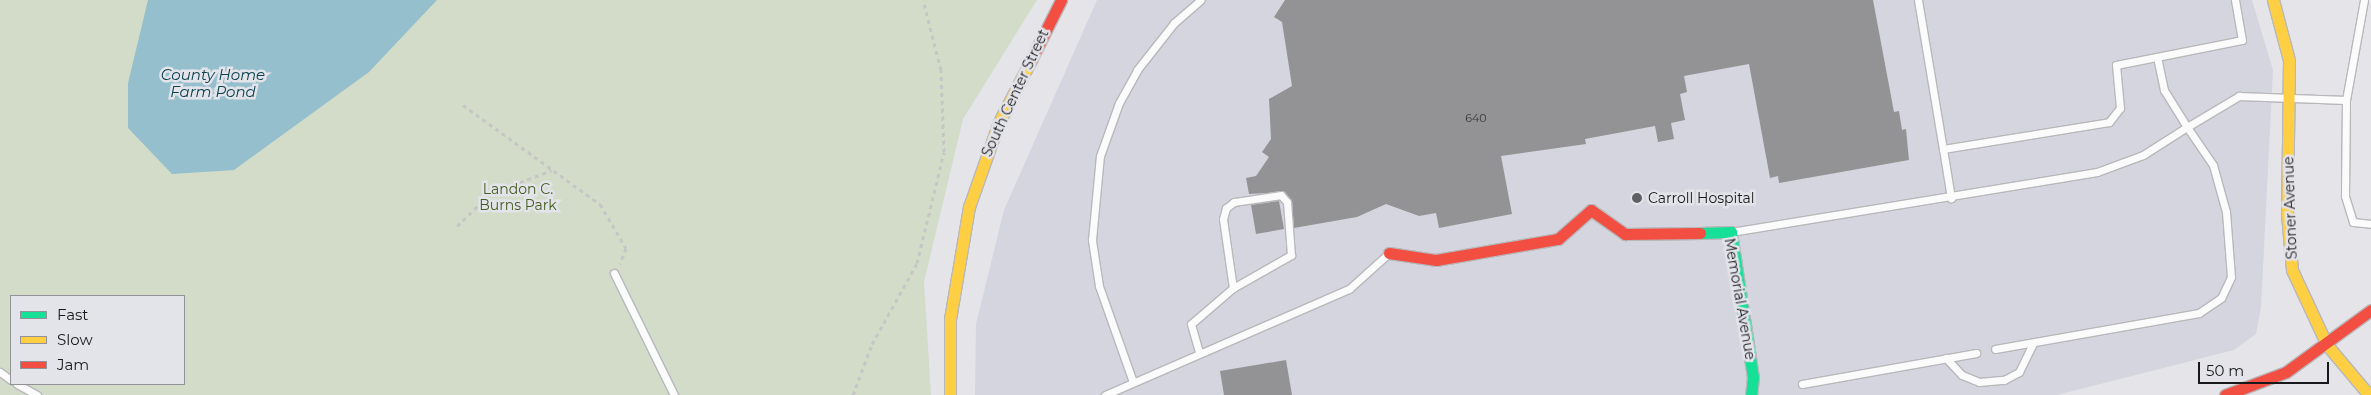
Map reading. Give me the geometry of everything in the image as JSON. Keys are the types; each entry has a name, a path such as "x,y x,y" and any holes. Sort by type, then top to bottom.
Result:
{"street":[{"name":"South Center Street","path":"950,395 950,319 969,207 999,122 1061,0"},
{"name":"Stoner Avenue","path":"2273,0 2289,60 2287,214 2292,270 2305,306 2327,345 2369,395"},
{"name":"Memorial Avenue","path":"1389,253 1436,260 1558,239 1591,210 1625,234 1731,232 1753,377 1751,395"},
{"path":"2225,395 2265,384 2327,345 2371,310"}],"lane":[{"path":"1133,382 1103,306 1096,267 1093,207 1100,156 1119,103 1137,70 1174,23 1200,0"},
{"path":"1918,0 1951,198"},
{"path":"1943,149 2109,122 2120,108 2116,65 2242,40 2235,0"},
{"path":"2364,0 2346,100 2345,196 2353,222 2371,224"},
{"path":"1995,350 2199,313 2221,298 2230,278 2226,212 2213,165 2164,90 2157,57"},
{"path":"1731,232 1951,198 2121,166 2239,96 2346,100"},
{"path":"1199,352 1191,324 1233,288 1291,255 1286,202 1281,195 1234,202 1226,208 1223,219 1233,288"},
{"path":"1105,395 1199,352 1349,289 1389,253"},
{"path":"614,273 674,395"},
{"path":"1946,358 1962,374 1979,382 2004,380 2019,372 2033,343"},
{"path":"1802,384 1976,353"},
{"path":"19,385 37,395"}],"path":[{"path":"853,395 872,344 916,263 944,152 941,70 923,0"},
{"path":"463,105 552,170 590,195 610,218 626,248 614,273"},
{"path":"457,226 490,194 552,170"}],"shaded area":[{"name":"Carroll Hospital","path":"1097,0 2252,0 2273,70 2261,307 2256,334 2234,350 2057,395 975,395 976,324 1004,210"}],"green space":[{"name":"Landon C. Burns Park","path":"0,0 1037,0 963,119 924,282 931,395 0,395"}],"water":[{"name":"County Home Farm Pond","path":"148,0 437,0 369,72 234,170 172,174 128,128 128,83"}],"building":[{"path":"1285,0 1873,0 1894,112 1899,111 1902,130 1906,129 1909,160 1779,183 1778,176 1770,178 1749,64 1684,76 1687,92 1680,94 1685,120 1671,123 1674,139 1658,142 1655,126 1585,139 1586,144 1501,156 1512,214 1439,228 1436,213 1419,216 1386,204 1357,217 1294,228 1292,201 1285,192 1249,194 1246,178 1256,176 1269,157 1262,152 1271,139 1269,99 1292,86 1282,22 1274,17"},
{"path":"1279,201 1284,229 1256,234 1251,205"},
{"path":"1286,360 1292,395 1224,395 1220,371"}],"traffic: fast":[{"path":"1700,233 1731,232 1753,377 1751,395"}],"traffic: slow":[{"path":"2273,0 2289,60 2287,214 2292,270 2327,345 2369,395"},
{"path":"950,395 950,319 969,207 999,122 1032,58"}],"traffic: jam":[{"path":"1032,58 1061,0"},
{"path":"1389,253 1436,260 1558,239 1591,210 1625,234 1700,233"},
{"path":"2225,395 2286,372 2371,310"}],"place":[{"name":"Carroll Hospital","path":"1637,198"}]}
